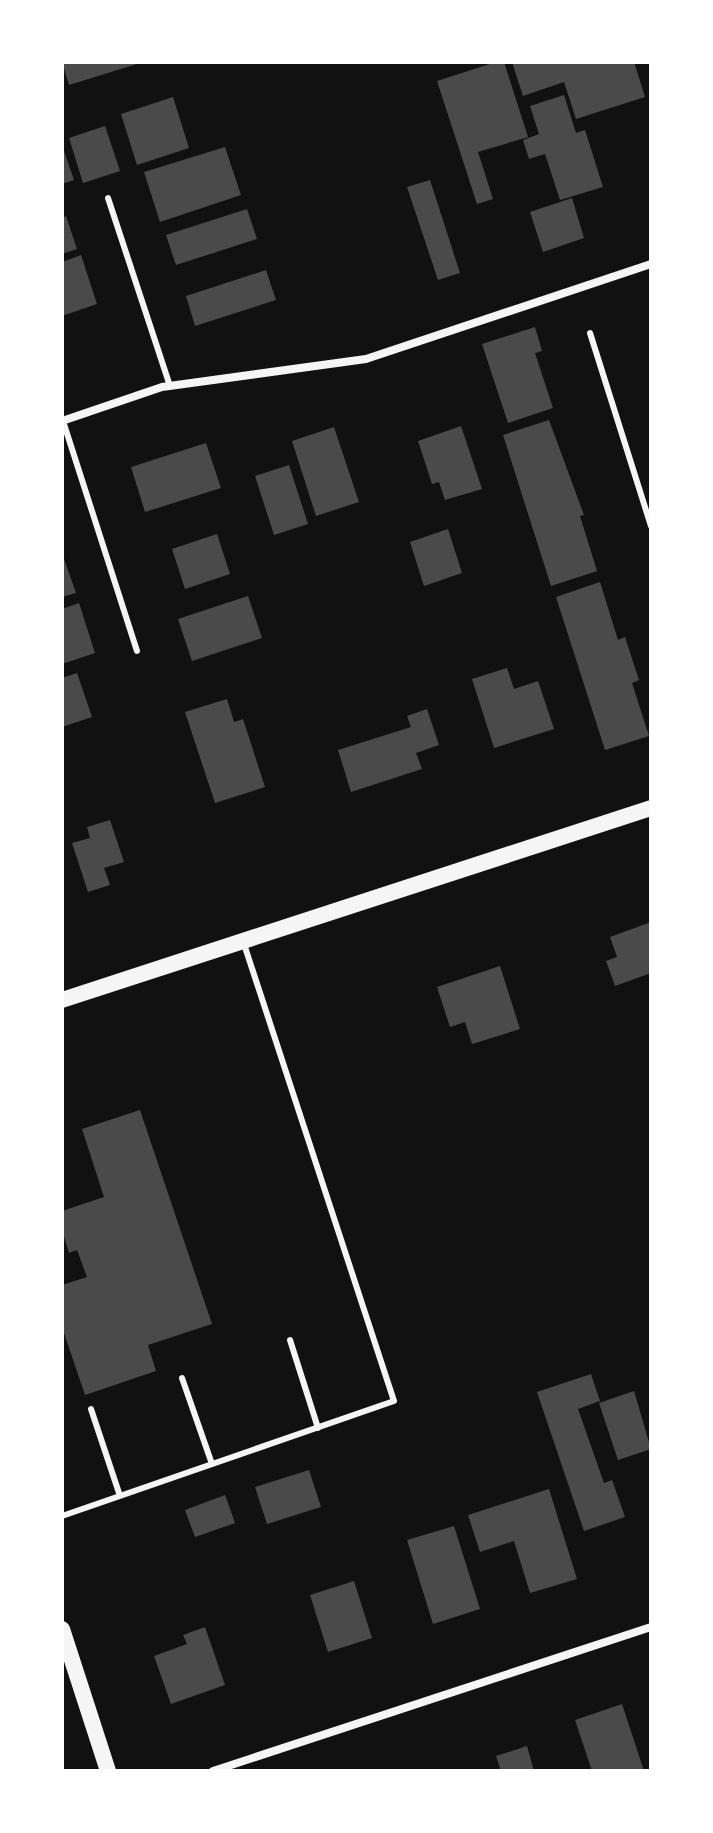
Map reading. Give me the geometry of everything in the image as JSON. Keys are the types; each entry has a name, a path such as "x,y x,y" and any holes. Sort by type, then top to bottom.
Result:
{"main road":[{"path":"62,1000 651,808"},
{"path":"62,1629 108,1771"}],"street":[{"path":"62,421 170,386 366,359 651,264"},
{"path":"213,1771 651,1627"}],"lane":[{"path":"108,198 170,386"},
{"path":"590,333 651,526"},
{"path":"62,421 137,651"},
{"path":"62,1516 394,1401 243,941"},
{"path":"290,1340 318,1428"},
{"path":"182,1378 212,1464"},
{"path":"91,1409 120,1496"}],"building":[{"path":"62,62 139,62 140,63 69,85"},
{"path":"504,62 528,137 478,152 493,199 477,204 437,81"},
{"path":"512,62 634,62 645,97 576,119 564,82 523,96"},
{"path":"564,95 576,133 585,130 603,187 560,200 545,154 529,159 523,140 539,134 530,106"},
{"path":"173,97 189,148 137,165 121,114"},
{"path":"105,126 120,171 83,183 69,138"},
{"path":"62,145 74,180 62,184"},
{"path":"225,147 241,195 160,222 144,172"},
{"path":"430,180 460,273 438,280 407,187"},
{"path":"572,198 584,238 543,252 530,212"},
{"path":"247,209 257,239 176,265 166,235"},
{"path":"66,216 77,249 62,254 62,218"},
{"path":"81,255 97,304 62,316 62,262"},
{"path":"266,270 276,300 195,326 186,296"},
{"path":"535,327 542,351 535,353 553,408 508,423 482,344"},
{"path":"549,420 584,515 580,516 597,571 551,586 503,435"},
{"path":"461,426 482,489 445,500 439,482 432,484 418,441"},
{"path":"334,427 359,502 316,516 292,441"},
{"path":"206,443 221,488 145,512 131,467"},
{"path":"289,465 308,524 274,535 255,476"},
{"path":"448,529 462,573 424,586 410,542"},
{"path":"217,534 230,574 185,589 172,549"},
{"path":"62,553 76,593 62,597"},
{"path":"600,582 618,640 625,637 639,680 632,683 649,736 605,750 556,597"},
{"path":"248,596 262,638 192,661 178,619"},
{"path":"79,603 95,653 62,664 62,609"},
{"path":"507,668 514,689 538,681 554,729 494,748 472,679"},
{"path":"77,673 92,717 62,727 62,678"},
{"path":"227,699 234,722 243,719 265,787 215,803 185,712"},
{"path":"427,709 439,745 416,753 422,769 351,792 338,750 411,727 407,716"},
{"path":"110,820 124,862 104,868 110,885 88,892 72,843 90,838 87,827"},
{"path":"651,922 651,973 615,986 606,961 617,957 610,937"},
{"path":"500,966 520,1029 472,1044 465,1022 450,1027 437,987"},
{"path":"140,1110 212,1324 148,1345 156,1371 85,1395 62,1327 62,1285 87,1277 77,1250 69,1253 62,1230 62,1211 104,1197 82,1129"},
{"path":"591,1374 600,1401 578,1409 604,1483 612,1480 625,1517 584,1531 537,1392"},
{"path":"634,1391 651,1449 618,1460 599,1403"},
{"path":"309,1470 321,1507 267,1524 255,1487"},
{"path":"549,1489 577,1579 530,1593 514,1541 480,1552 468,1515"},
{"path":"225,1495 235,1523 195,1537 185,1510"},
{"path":"454,1526 480,1609 433,1624 407,1540"},
{"path":"354,1581 372,1638 328,1652 310,1595"},
{"path":"205,1627 225,1685 171,1704 154,1656 187,1644 183,1635"},
{"path":"622,1704 644,1771 592,1771 575,1720"},
{"path":"527,1746 534,1771 501,1771 496,1756"}]}
